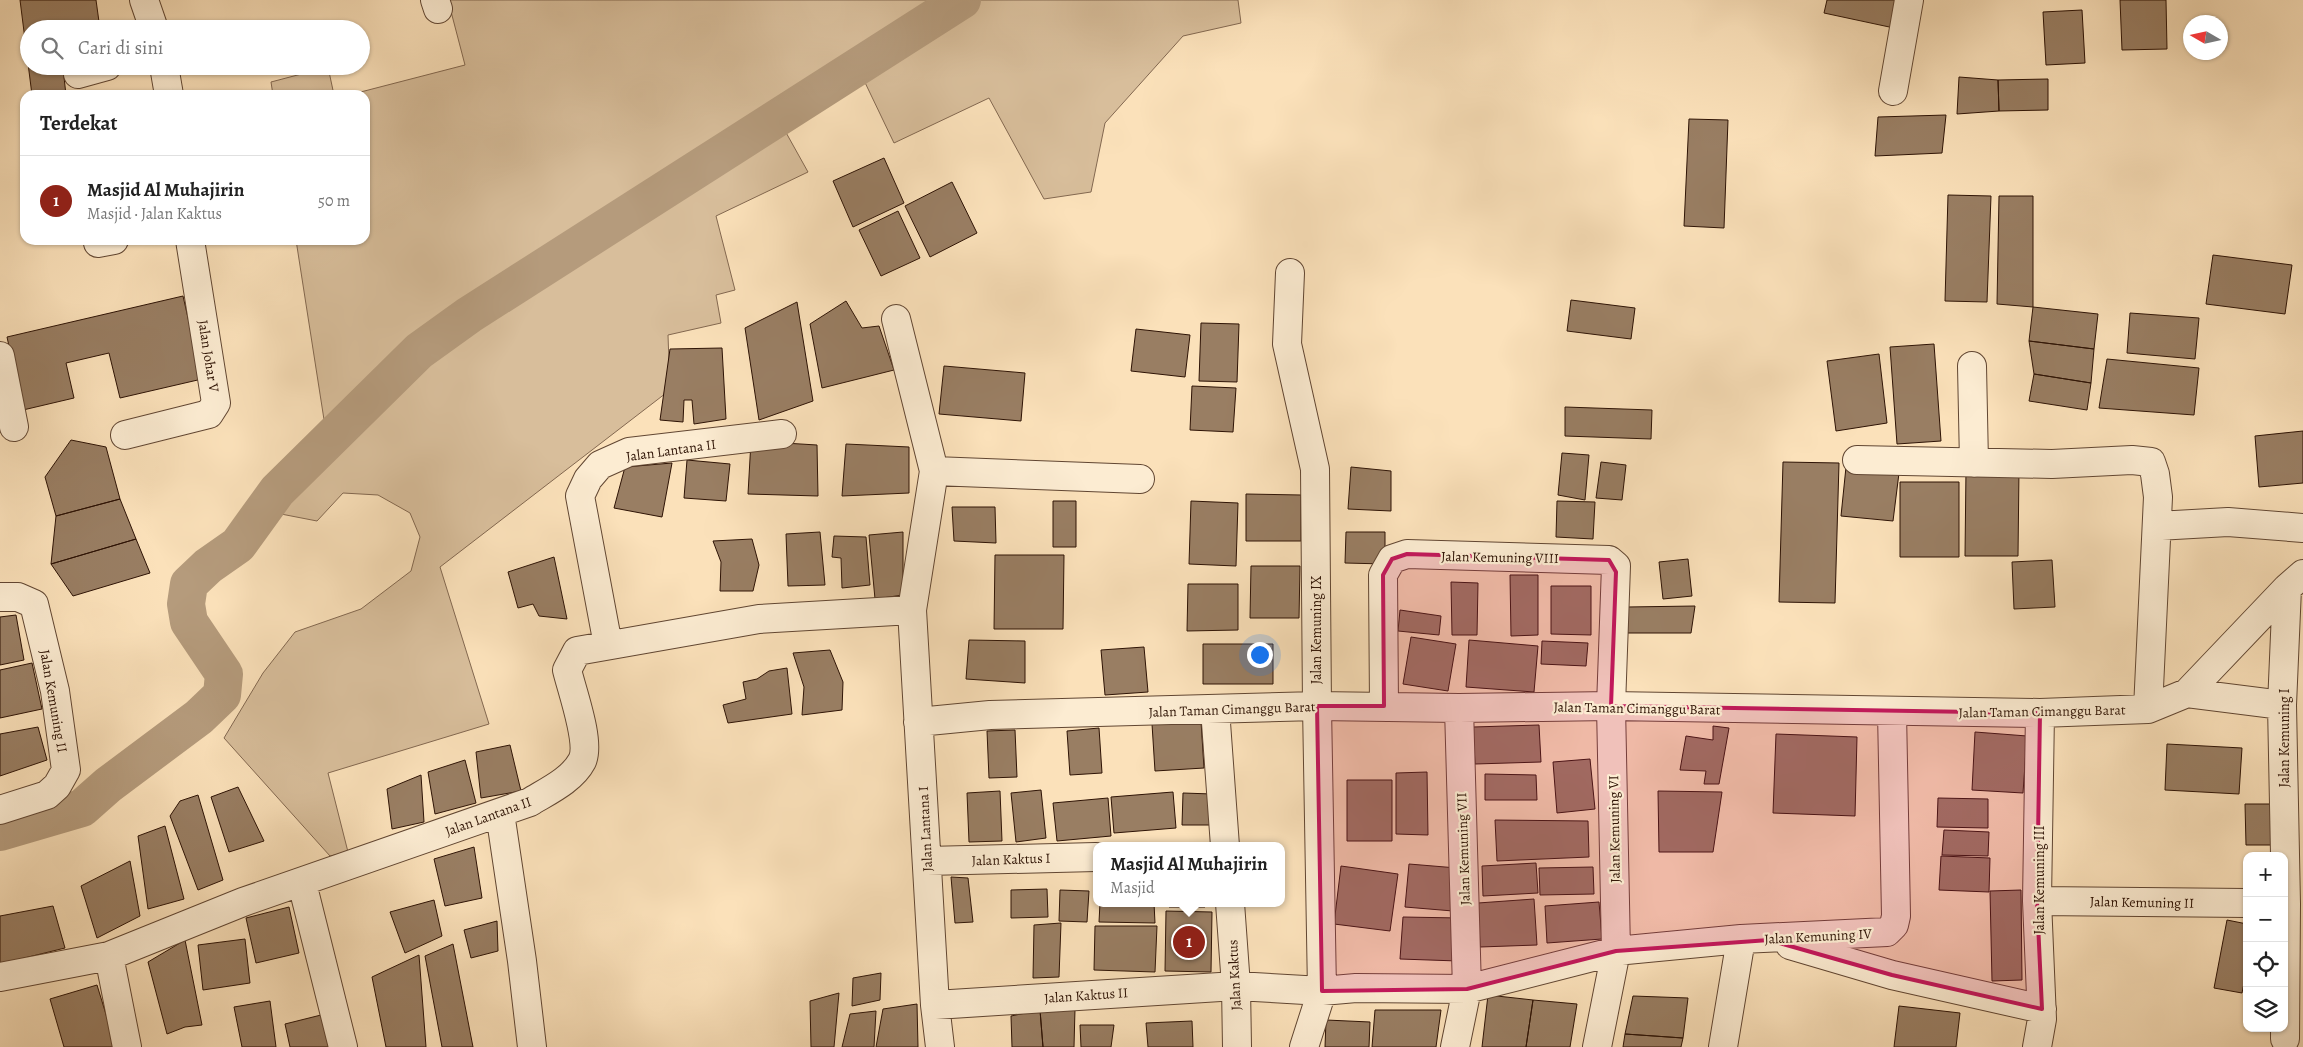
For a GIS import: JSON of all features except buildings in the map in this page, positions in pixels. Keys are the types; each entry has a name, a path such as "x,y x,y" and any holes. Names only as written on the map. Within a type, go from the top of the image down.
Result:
{"street":[{"path":"144,0 151,20"},
{"path":"1893,91 1909,0"},
{"path":"166,75 168,90"},
{"name":"Jalan Johar V","path":"125,435 209,414 216,403 191,245"},
{"name":"Jalan Kemuning IX","path":"1290,273 1287,344 1315,469 1322,991 1304,1047"},
{"path":"896,319 934,471 1140,479"},
{"path":"0,356 14,427"},
{"path":"1972,366 1974,463"},
{"name":"Jalan Lantana II","path":"608,645 580,496 588,479 600,465 629,452 782,434"},
{"path":"1857,460 2052,464 2132,460 2151,462 2155,474 2158,497 2148,709"},
{"name":"Jalan Lantana I","path":"934,471 912,610 935,1005 940,1047"},
{"path":"2157,526 2228,522 2303,528"},
{"name":"Jalan Kemuning VIII","path":"1384,706 1383,575 1392,559 1407,554 1609,560 1616,566 1612,706"},
{"name":"Jalan Taman Cimanggu Barat","path":"918,722 990,715 1317,706 1460,708 1612,706 2040,713 2148,709 2187,693 2295,581"},
{"name":"Jalan Kemuning I","path":"2285,897 2282,705 2295,581"},
{"name":"Jalan Kemuning II","path":"0,597 18,597 34,604 55,691 66,770 57,786 47,795 0,810"},
{"name":"Jalan Lantana II","path":"0,977 109,956 243,902 530,802 571,775 582,761 585,747 567,670 578,651 759,619 912,610"},
{"path":"2187,693 2282,705"},
{"name":"Jalan Kemuning VI","path":"1597,1047 1616,951 1612,706"},
{"name":"Jalan Kemuning VII","path":"1455,1047 1467,990 1460,708"},
{"path":"1215,709 1225,842"},
{"name":"Jalan Kemuning IV","path":"1616,951 1742,940 1887,932 1894,925 1896,916 1892,712"},
{"name":"Jalan Kemuning III","path":"2037,1047 2042,1009 2037,901 2040,713"},
{"path":"500,813 522,961 532,1047"},
{"name":"Jalan Kaktus I","path":"926,861 1093,857"},
{"path":"302,883 343,1047"},
{"name":"Jalan Kemuning II","path":"2037,901 2243,903"},
{"name":"Jalan Kaktus","path":"1230,907 1236,986 1236,1047"},
{"path":"1723,1047 1742,940"},
{"path":"1769,940 1892,975 2042,1009"},
{"name":"Jalan Kemuning I","path":"2285,942 2285,1040"},
{"path":"1467,990 1616,951"},
{"path":"109,956 127,1047"},
{"name":"Jalan Kaktus II","path":"935,1005 1236,986 1322,991 1356,988 1467,990"}],"highlighted area":[{"path":"1407,554 1609,560 1616,572 1611,706 2040,713 2037,901 2042,1009 1892,975 1769,940 1616,951 1467,989 1322,991 1317,706 1384,706 1383,575 1392,559"}],"shaded area":[{"path":"448,0 1238,0 1241,23 1183,36 1105,123 1091,192 1044,199 989,98 894,143 859,70 779,120 808,172 716,216 735,290 716,295 721,323 668,335 670,390 440,567 489,724 328,773 348,852 330,856 224,738 263,673 295,632 361,609 411,571 420,537 410,513 378,495 343,493 317,521 281,514 271,487 325,426 297,245 370,245 370,90 368,90 465,65"},
{"path":"298,75 330,75 333,90 272,90 271,82"}],"waterway":[{"path":"0,832 82,808 108,785 199,717 222,695 224,674 189,622 186,604 189,584 208,566 238,545 277,491 419,351 469,315 962,0"}],"place":[{"name":"Masjid Al Muhajirin","path":"1189,942"}]}
